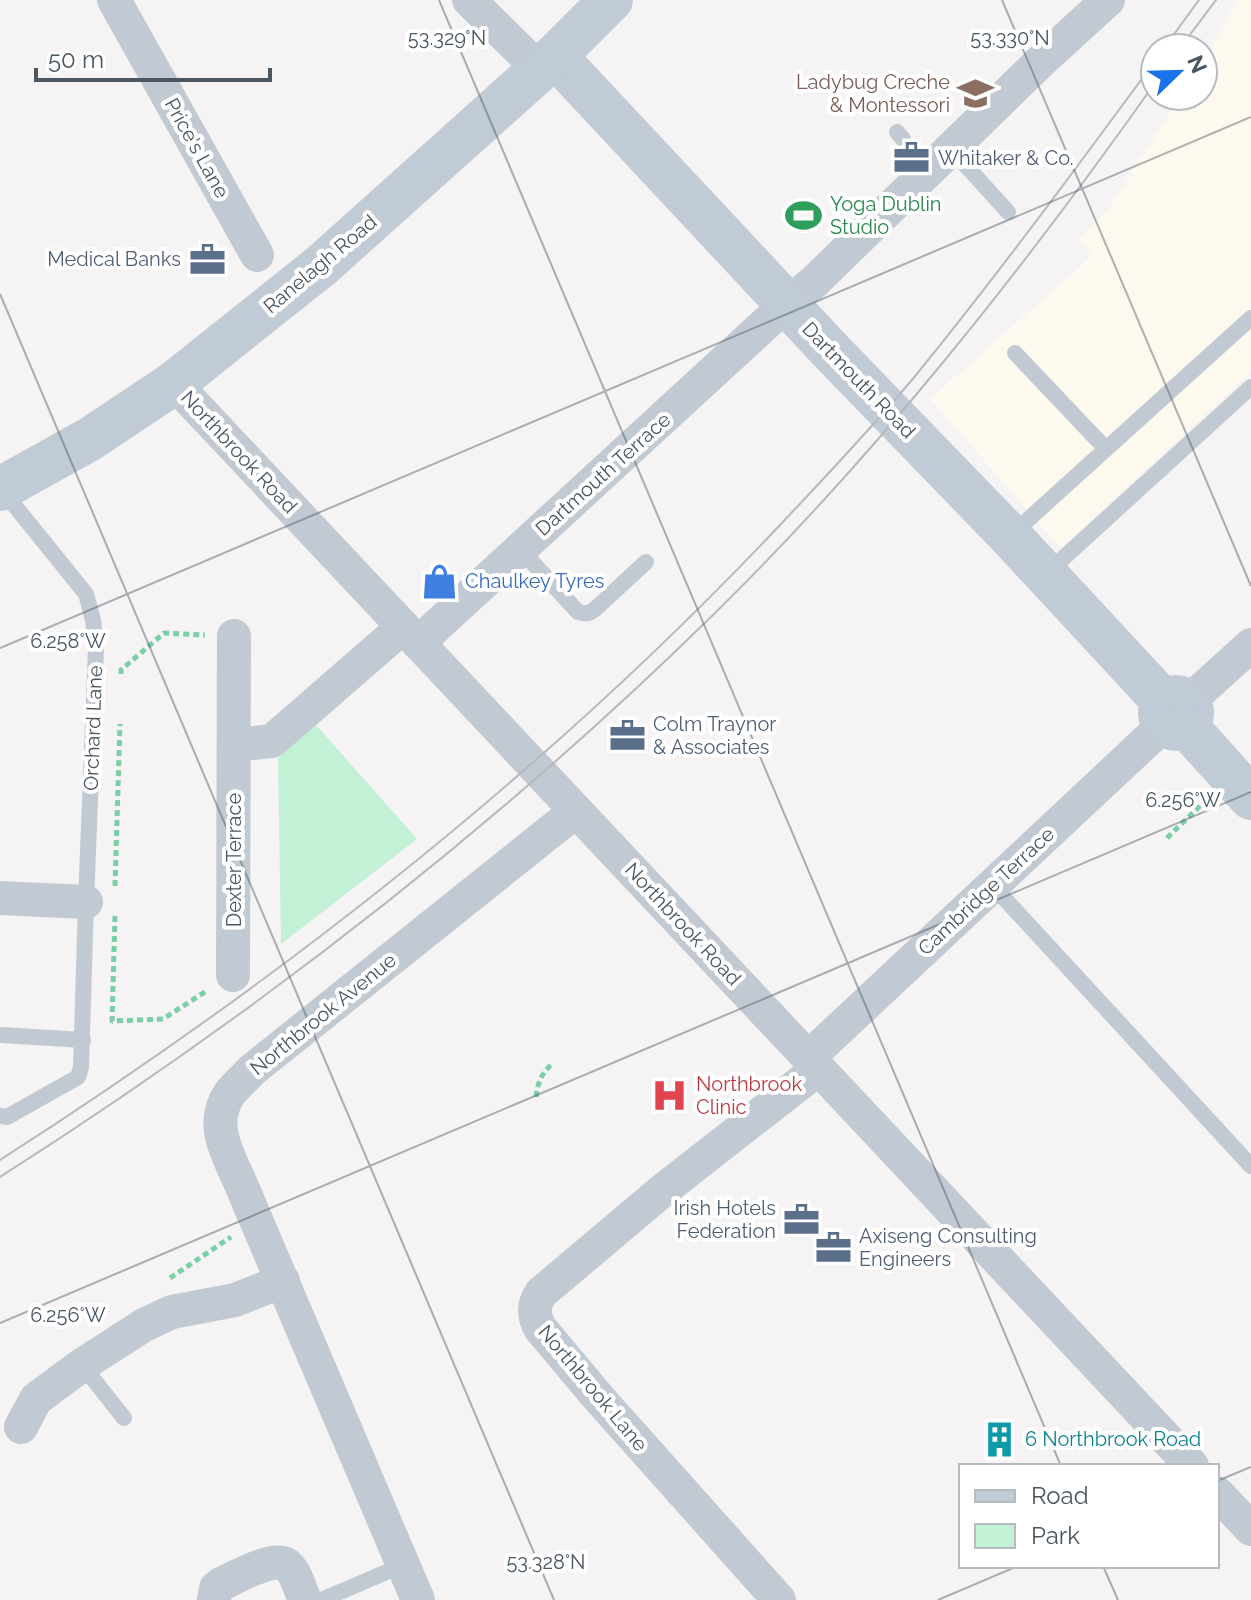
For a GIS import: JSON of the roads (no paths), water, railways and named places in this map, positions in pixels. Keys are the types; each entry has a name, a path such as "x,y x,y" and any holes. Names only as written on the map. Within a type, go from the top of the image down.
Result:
{"street":[{"name":"Price's Lane","path":"114,0 283,297"},
{"path":"469,0 547,63"},
{"name":"Ranelagh Road","path":"0,488 90,439 174,383 283,297 547,63 611,0"},
{"name":"Dartmouth Terrace","path":"410,635 520,549 814,282 934,159 1108,0"},
{"name":"Dartmouth Road","path":"547,63 787,304 1010,536 1251,798"},
{"name":"Northbrook Road","path":"174,383 1190,1464"},
{"path":"235,745 272,741 410,635"},
{"name":"Dexter Terrace","path":"233,975 234,636"},
{"name":"Cambridge Terrace","path":"813,1063 992,885 1251,645"},
{"name":"Northbrook Avenue","path":"418,1600 220,1133 219,1121 230,1093 264,1060 576,811"},
{"path":"0,898 105,901"},
{"name":"Northbrook Lane","path":"779,1600 546,1335 537,1322 535,1303 541,1293 813,1063"},
{"path":"21,1427 36,1399 82,1365 158,1318 172,1312 235,1300 283,1281"},
{"path":"1219,1495 1251,1529"},
{"path":"214,1600 216,1588 221,1584 271,1562 281,1562 292,1571 305,1600"}],"lane":[{"path":"934,159 1008,212"},
{"path":"1010,536 1251,318"},
{"path":"1015,353 1106,449"},
{"path":"1046,574 1251,387"},
{"name":"Orchard Lane","path":"0,488 86,594 93,620 105,901 78,1077 7,1117 0,1116"},
{"path":"520,549 578,612 585,614 594,610 646,562"},
{"path":"992,885 1251,1166"},
{"path":"2,1035 83,1040"},
{"path":"82,1365 124,1418"},
{"path":"321,1600 403,1565"}],"tram line":[{"path":"1176,32 1199,0"},
{"path":"1192,32 1216,0"},
{"path":"0,1160 209,1019 410,866 506,786 692,615 900,394 1008,259 1139,83"},
{"path":"0,1177 95,1115 281,984 459,844 630,694 774,553 890,425 1053,223 1139,105"}],"place":[{"name":"Ladybug Creche & Montessori","path":"976,94"},
{"name":"Whitaker & Co.","path":"912,158"},
{"name":"Yoga Dublin Studio","path":"804,216"},
{"name":"Medical Banks","path":"207,259"},
{"name":"Chaulkey Tyres","path":"439,581"},
{"name":"Colm Traynor & Associates","path":"627,735"},
{"name":"Northbrook Clinic","path":"670,1096"},
{"name":"Irish Hotels Federation","path":"802,1220"},
{"name":"Axiseng Consulting Engineers","path":"833,1248"},
{"name":"6 Northbrook Road","path":"999,1439"}]}
